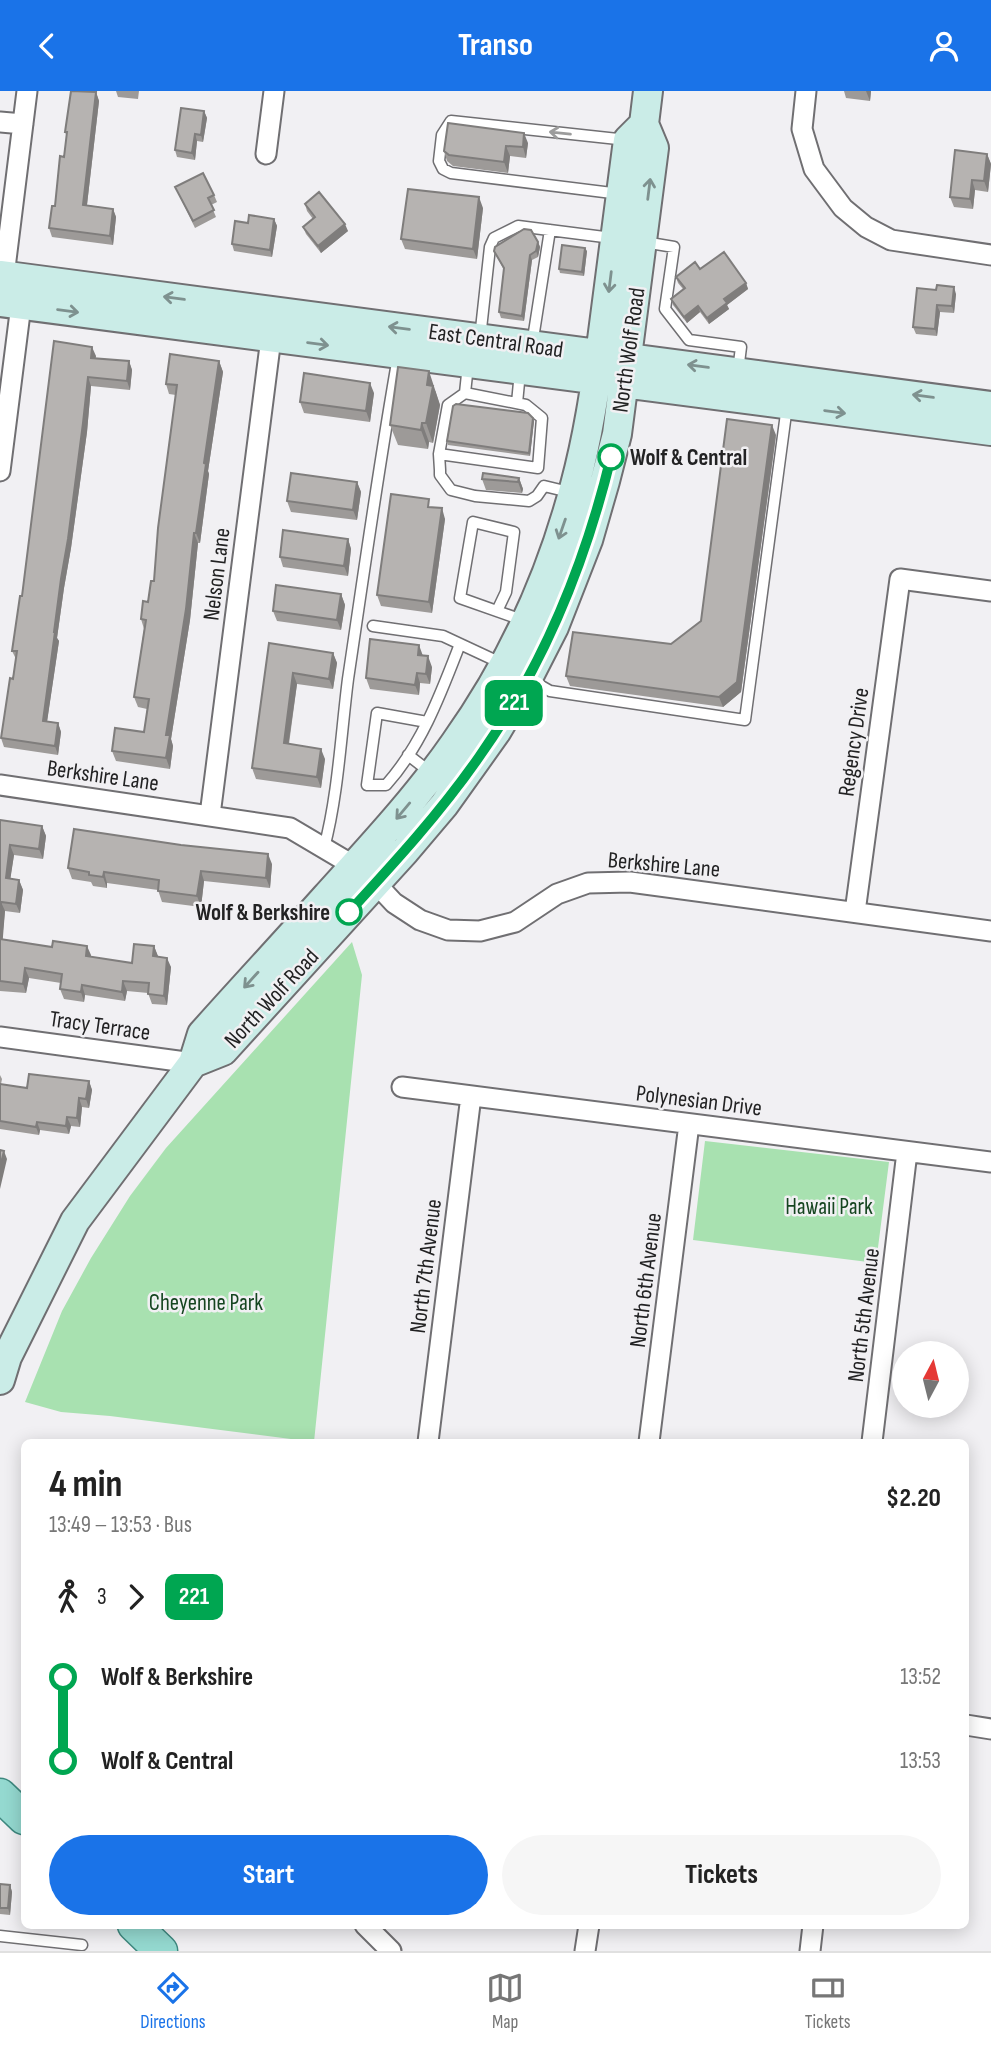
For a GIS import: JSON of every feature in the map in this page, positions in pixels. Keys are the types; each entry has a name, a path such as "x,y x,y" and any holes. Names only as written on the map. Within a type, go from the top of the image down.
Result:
{"main road":[{"name":"North Wolf Road","path":"629,240 621,194 648,91"},
{"name":"North Wolf Road","path":"0,1380 7,1357 75,1221 193,1063 202,1034 365,875 425,828 496,732 528,678 564,604 588,540 612,453 612,369 629,240 654,148 636,132"},
{"name":"East Central Road","path":"6,290 271,338 521,371 612,369 738,372 991,406"},
{"name":"East Central Road","path":"6,290 532,345 612,369 787,405 991,431"},
{"name":"North Wolf Road","path":"365,875 477,711 526,621 545,576 573,493 590,425 612,369"},
{"path":"0,1795 21,1815"},
{"path":"138,1929 161,1951"}],"street":[{"path":"0,471 6,290 27,91"},
{"path":"266,154 274,91"},
{"path":"806,91 803,129 814,169 843,208 866,227 891,240 991,255"},
{"path":"0,122 23,124"},
{"name":"Nelson Lane","path":"210,815 271,338"},
{"name":"Regency Drive","path":"855,912 900,579 991,591"},
{"name":"Berkshire Lane","path":"0,785 290,828 365,875 394,903 420,920 449,930 480,931 514,922 557,894 588,883 630,882 991,931"},
{"name":"Tracy Terrace","path":"0,1037 193,1063"},
{"name":"Polynesian Drive","path":"402,1087 991,1162"},
{"name":"North 7th Avenue","path":"428,1439 471,1096"},
{"name":"North 6th Avenue","path":"649,1439 689,1124"},
{"name":"North 5th Avenue","path":"872,1439 907,1151"},
{"path":"969,1725 991,1729"},
{"path":"369,1929 391,1951"},
{"path":"585,1951 588,1929"},
{"path":"810,1951 813,1929"}],"lane":[{"path":"621,194 451,173 446,171 439,161 442,135 451,121 636,132"},
{"path":"480,338 490,247 494,238 518,226 629,240 674,247 665,309 689,340 741,347 738,372"},
{"path":"532,345 550,230"},
{"path":"324,848 330,824 375,490 398,355"},
{"path":"465,394 468,364"},
{"path":"517,403 521,371"},
{"path":"465,394 526,405 542,418 538,468 544,486 537,496 529,501 475,496 451,490 440,475 439,454 447,405 465,394"},
{"path":"528,678 550,691 745,720 787,405"},
{"path":"439,454 538,468"},
{"path":"544,486 573,493"},
{"path":"497,611 506,592 514,532 473,522 460,598 497,611 526,621"},
{"path":"373,626 443,636 503,664"},
{"path":"427,722 377,713 367,785 386,785 399,770 437,705 460,644"},
{"path":"408,755 433,774"},
{"path":"0,1936 82,1945"}],"green space":[{"name":"Cheyenne Park","path":"352,942 362,975 314,1439 290,1439 61,1412 25,1402 62,1311 91,1258 130,1196 166,1148"},
{"name":"Hawaii Park","path":"705,1141 889,1162 876,1263 693,1240"}],"building":[{"path":"71,91 96,92 83,205 113,209 110,236 49,228 52,206 55,206 60,156 64,157"},
{"path":"181,108 204,111 201,135 195,134 192,153 175,150"},
{"path":"448,123 524,133 523,147 506,146 504,162 449,155 444,151"},
{"path":"955,150 987,154 984,181 972,180 970,199 950,197"},
{"path":"203,173 214,195 208,198 214,210 193,221 175,187"},
{"path":"408,189 479,197 473,249 401,239"},
{"path":"319,192 345,224 318,246 303,227 315,217 305,204"},
{"path":"249,215 274,219 270,250 232,244 235,221 248,223"},
{"path":"524,229 531,230 538,242 536,251 530,255 522,316 499,312 504,268 494,251 495,247"},
{"path":"562,245 585,248 582,272 559,269"},
{"path":"724,252 746,283 724,299 727,303 707,318 698,306 684,317 671,299 685,288 676,277 695,262 700,269"},
{"path":"937,285 954,287 952,306 937,305 935,329 913,327 917,288 936,290"},
{"path":"54,341 92,347 91,358 129,361 127,381 88,377 43,721 58,723 55,746 1,738 17,651 12,651 22,596"},
{"path":"170,354 219,361 186,609 166,735 170,735 166,758 112,751 115,728 144,732 149,699 134,697 146,620 141,619 143,601 148,602 151,581 154,581 158,528 177,385 166,384"},
{"path":"398,367 429,371 427,385 433,386 426,423 422,423 421,430 390,425"},
{"path":"304,373 370,383 366,411 300,402"},
{"path":"456,404 528,413 533,418 529,453 447,441 453,406"},
{"path":"727,419 772,425 737,682 719,697 566,676 573,632 671,644 701,621"},
{"path":"291,473 357,482 353,510 287,501"},
{"path":"483,473 519,478 518,482 482,479"},
{"path":"391,494 429,499 428,507 442,508 429,602 377,595"},
{"path":"283,530 348,539 344,566 280,557"},
{"path":"276,585 341,594 337,620 273,611"},
{"path":"370,639 419,645 418,655 428,656 426,674 417,673 415,685 366,678"},
{"path":"269,643 333,653 329,679 293,673 284,743 321,749 317,777 252,768"},
{"path":"0,820 42,826 39,849 10,845 6,878 19,880 16,904 1,902 0,918"},
{"path":"74,829 181,845 268,854 266,878 201,871 197,896 158,891 159,880 104,872 103,877 89,875 89,872 68,868"},
{"path":"0,939 52,947 53,941 87,946 86,956 132,963 134,944 154,946 153,956 167,958 164,996 148,994 149,983 123,981 122,992 82,985 81,992 60,989 62,974 25,968 23,984 0,981"},
{"path":"29,1074 89,1081 86,1099 79,1098 77,1118 67,1117 66,1126 37,1122 36,1127 0,1121 0,1084 27,1088"},
{"path":"0,1150 4,1151 0,1167"},
{"path":"0,1884 10,1885 8,1908 0,1908"}],"bus line":[{"name":"221","path":"349,912 405,851 462,781 512,706 554,627 572,583 597,512 611,457"}],"place":[{"name":"Wolf & Central","path":"611,457"},
{"name":"Wolf & Berkshire","path":"349,912"}]}
